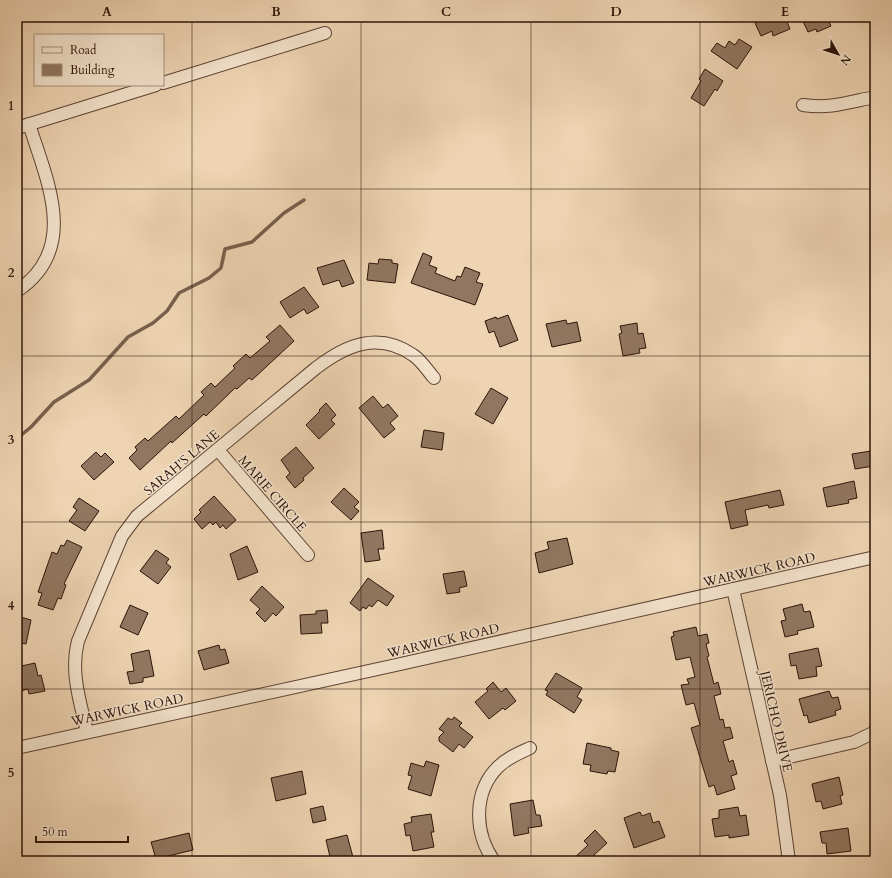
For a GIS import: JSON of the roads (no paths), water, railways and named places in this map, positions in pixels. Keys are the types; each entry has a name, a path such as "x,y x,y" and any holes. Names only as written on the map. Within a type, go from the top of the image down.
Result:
{"street":[{"path":"164,83 325,33"},
{"path":"17,128 153,86"},
{"path":"803,105 820,108 833,107 875,97"},
{"path":"17,291 40,270 48,257 53,242 55,224 54,208 29,124"},
{"name":"SARAH'S LANE","path":"87,732 74,672 75,652 78,641 122,536 137,516 333,355 355,345 383,343 404,350 414,356 434,378"},
{"name":"MARIE CIRCLE","path":"218,450 308,555"},
{"name":"WARWICK ROAD","path":"17,748 396,665 875,557"},
{"name":"JERICHO DRIVE","path":"733,589 785,821 789,861"},
{"path":"772,761 854,742 875,732"},
{"path":"494,861 484,842 480,825 478,814 481,792 498,767 509,758 530,748"}],"waterway":[{"path":"17,452 19,437 31,427 54,402 89,380 128,337 153,323 167,311 179,293 209,278 221,268 225,249 252,242 284,213 304,200"}]}
